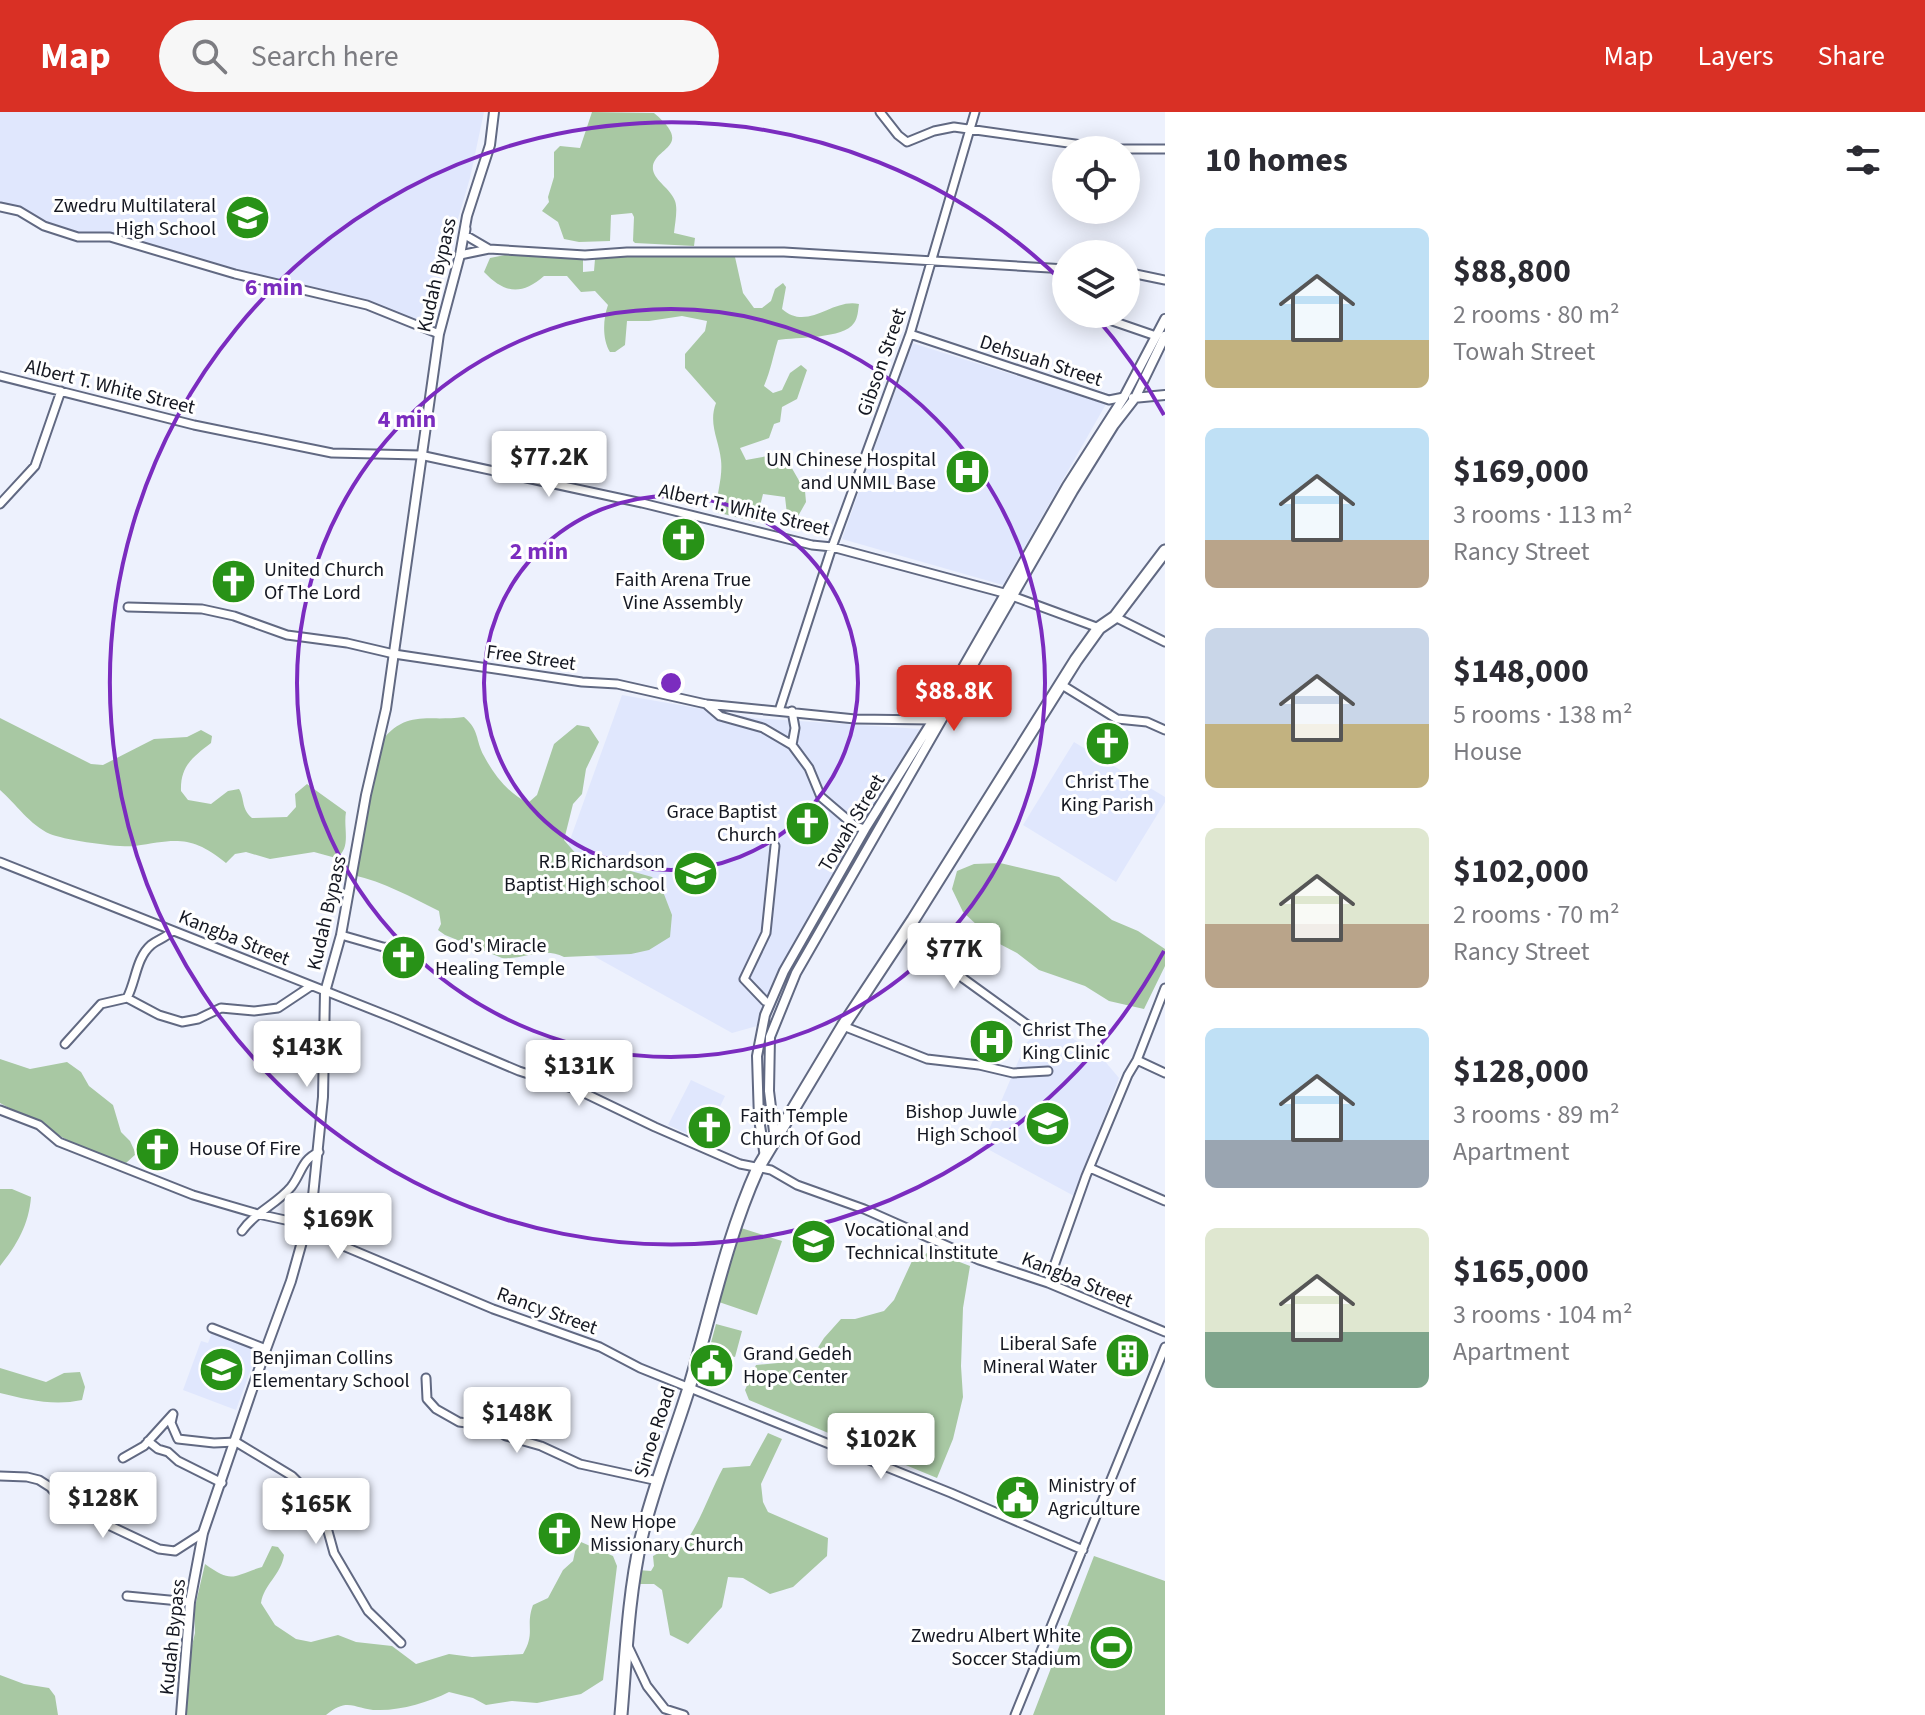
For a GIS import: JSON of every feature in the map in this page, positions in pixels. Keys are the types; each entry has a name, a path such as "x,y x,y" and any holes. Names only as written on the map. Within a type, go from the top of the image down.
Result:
{"highway":[{"path":"1099,628 1115,617 1165,551"},
{"name":"Sinoe Road","path":"621,1715 626,1641 641,1542 689,1388 726,1249 762,1162 843,1026 1099,628"}],"street":[{"name":"Kudah Bypass","path":"181,1715 190,1602 203,1533 276,1327 308,1225 319,1152 325,992 341,935 366,795 386,709 439,334 467,216 490,145 494,112"},
{"path":"880,112 907,142 954,127 1111,149 1165,149"},
{"name":"Gibson Street","path":"779,711 832,547 910,334 975,112"},
{"path":"0,207 19,211 44,226 78,237 110,237 235,274 367,305 439,334"},
{"path":"467,216 465,235 489,249"},
{"path":"460,255 489,249 585,255 784,252 1052,268"},
{"path":"1140,275 1165,280"},
{"name":"Towah Street","path":"775,1141 770,1114 768,1058 770,1037 785,997 1073,491 1114,425 1135,398 1165,319"},
{"path":"1135,328 1160,336"},
{"name":"Dehsuah Street","path":"910,334 1109,400 1165,395"},
{"name":"Towah Street","path":"762,1162 757,1056 765,1015 784,971 1089,448 1160,336"},
{"name":"Albert T. White Street","path":"0,376 194,425 332,453 420,455 642,503 812,545 832,547 1004,593 1099,628"},
{"path":"0,504 35,466 61,391"},
{"name":"Free Street","path":"128,607 202,609 234,616 287,635 582,682 617,684 706,704 855,719 933,720"},
{"path":"1115,617 1165,642"},
{"path":"1062,685 1117,719 1147,722 1165,730"},
{"path":"706,704 720,716 763,728 792,745 809,768 821,797 850,822 865,829"},
{"path":"792,711 795,728 792,745"},
{"path":"765,1001 744,979 766,933 775,846"},
{"name":"Kangba Street","path":"0,862 519,1071 578,1090 740,1164 762,1162 797,1185 864,1209 979,1260 1048,1283 1165,1332"},
{"path":"913,920 916,937 964,979 1029,1026"},
{"path":"127,998 134,985 140,959 152,944 172,931"},
{"path":"341,935 383,947 411,950"},
{"path":"65,1044 101,1004 127,998 159,1015 182,1022 198,1019 221,1008 254,1011 278,1008 311,986"},
{"path":"1048,1283 1090,1168 1165,988"},
{"path":"843,1026 927,1059 979,1065 1013,1073 1048,1071"},
{"path":"1137,1060 1165,1073"},
{"name":"Rancy Street","path":"0,1110 39,1125 59,1142 193,1195 308,1225 336,1243 564,1336 600,1347 689,1388 951,1493 1083,1550"},
{"path":"242,1231 291,1186 304,1160 319,1152"},
{"path":"1090,1168 1165,1201"},
{"path":"212,1328 266,1349"},
{"path":"1015,1715 1165,1347"},
{"path":"426,1378 427,1399 436,1409 459,1422 490,1426 506,1436 541,1446 580,1464 658,1481"},
{"path":"123,1458 144,1446 173,1414 171,1423 178,1439 236,1442 292,1476 313,1497 326,1524 334,1553 368,1611 401,1643"},
{"path":"148,1441 178,1461 222,1483"},
{"path":"0,1476 39,1480 66,1505 159,1549 175,1551 203,1533"},
{"path":"127,1596 190,1602"},
{"path":"626,1641 647,1686 665,1709 684,1715"}],"shaded area":[{"name":"Zwedru Multilateral High School","path":"0,112 484,112 470,178 439,283 434,319 424,327 373,304 334,292 246,273 169,249 103,235 75,233 0,204"},
{"name":"UN Chinese Hospital and UNMIL Base","path":"912,343 1106,404 1003,585 842,539"},
{"name":"R.B Richardson Baptist High school","path":"622,695 754,718 920,729 774,979 757,1026 732,1033 572,944 538,929"},
{"path":"1074,742 1165,797 1165,802 1116,882 1023,825"},
{"name":"Bishop Juwle High School","path":"1050,1023 1103,1059 1119,1078 1074,1196 982,1146 1026,1043"},
{"path":"691,1080 725,1096 714,1119 700,1112 688,1134 668,1125"},
{"name":"Benjiman Collins Elementary School","path":"213,1330 259,1347 236,1410 183,1390 201,1341 208,1343"}],"green space":[{"path":"592,112 654,113 666,125 672,134 672,141 654,162 653,170 675,201 674,233 695,238 694,246 635,243 632,213 611,215 610,241 564,239 558,222 542,211 549,202 554,177 554,152 560,146 580,148"},
{"path":"505,255 583,259 583,272 594,271 595,259 735,257 743,293 754,308 762,308 771,301 775,289 783,283 786,287 782,309 792,315 811,316 839,305 859,304 854,323 840,332 778,340 764,386 773,393 782,390 790,373 801,365 807,370 797,399 782,407 780,422 774,424 769,438 740,448 746,460 779,454 786,458 805,491 806,502 797,518 787,514 785,497 763,494 756,522 716,512 721,467 714,425 716,403 685,368 685,354 705,331 707,321 682,316 627,321 625,345 610,352 604,329 608,305 595,291 581,292 567,276 544,276 528,287 506,288 484,272 490,258"},
{"path":"464,717 473,727 484,756 497,777 528,803 537,795 554,744 577,725 589,727 599,742 586,769 582,794 573,804 564,840 578,856 652,877 662,889 672,915 670,937 649,950 631,954 564,957 541,953 502,958 438,930 441,924 439,911 386,886 353,875 381,742 399,725 409,721"},
{"path":"0,718 91,764 103,765 154,739 187,737 201,730 212,736 211,743 185,769 181,791 188,800 211,804 228,791 239,789 246,811 252,818 287,817 296,807 295,794 307,784 346,812 344,849 336,858 314,852 270,859 246,852 235,854 226,863 203,848 183,841 117,846 50,834 30,820 0,790"},
{"path":"1000,863 1059,877 1112,920 1138,931 1165,949 1165,966 1144,1009 1109,1001 1085,986 1039,970 994,941 963,912 952,889 957,871 974,864"},
{"path":"0,1059 30,1069 67,1062 81,1072 89,1086 113,1105 121,1132 136,1154 126,1163 112,1160 80,1147 0,1103"},
{"path":"0,1189 12,1189 31,1197 21,1234 0,1266"},
{"path":"741,1228 782,1241 757,1315 716,1301"},
{"path":"931,1251 970,1266 963,1308 963,1397 953,1439 937,1478 749,1400 745,1390 756,1365 814,1354 841,1319 855,1319 884,1311 894,1300 912,1261"},
{"path":"716,1324 742,1331 735,1357 709,1350"},
{"path":"0,1368 46,1382 64,1373 80,1372 85,1387 82,1400 51,1402 0,1393"},
{"path":"768,1433 782,1439 761,1484 763,1502 768,1512 828,1538 827,1556 793,1587 770,1594 743,1578 728,1577 722,1607 688,1644 670,1635 662,1590 654,1584 634,1584 637,1570 651,1571 653,1556 666,1549 682,1547 723,1468 750,1466"},
{"path":"581,1542 613,1556 617,1566 603,1680 581,1694 537,1703 512,1701 486,1705 449,1692 416,1705 389,1710 347,1705 326,1715 182,1715 185,1675 195,1633 194,1611 205,1564 227,1576 238,1575 262,1567 272,1546 278,1547 284,1555 282,1562 261,1603 275,1625 296,1639 311,1642 338,1635 356,1642 392,1646 416,1664 449,1654 472,1657 523,1654 529,1640 533,1605 548,1598 563,1570 573,1561 576,1547"},
{"name":"Zwedru Albert White Soccer Stadium","path":"1094,1556 1165,1581 1165,1715 1033,1715"},
{"path":"0,1675 24,1684 49,1688 55,1696 58,1715 0,1715"}],"place":[{"name":"Zwedru Multilateral High School","path":"247,218"},
{"name":"UN Chinese Hospital and UNMIL Base","path":"967,471"},
{"name":"Faith Arena True Vine Assembly","path":"683,540"},
{"name":"United Church Of The Lord","path":"233,582"},
{"name":"Christ The King Parish","path":"1107,743"},
{"name":"Grace Baptist Church","path":"808,823"},
{"name":"R.B Richardson Baptist High school","path":"696,874"},
{"name":"God's Miracle Healing Temple","path":"404,958"},
{"name":"Christ The King Clinic","path":"991,1041"},
{"name":"Bishop Juwle High School","path":"1048,1123"},
{"name":"Faith Temple Church Of God","path":"709,1128"},
{"name":"House Of Fire","path":"158,1149"},
{"name":"Vocational and Technical Institute","path":"814,1241"},
{"name":"Liberal Safe Mineral Water","path":"1128,1356"},
{"name":"Grand Gedeh Hope Center","path":"712,1365"},
{"name":"Benjiman Collins Elementary School","path":"221,1369"},
{"name":"Ministry of Agriculture","path":"1017,1498"},
{"name":"New Hope Missionary Church","path":"559,1534"},
{"name":"Zwedru Albert White Soccer Stadium","path":"1112,1648"}]}
